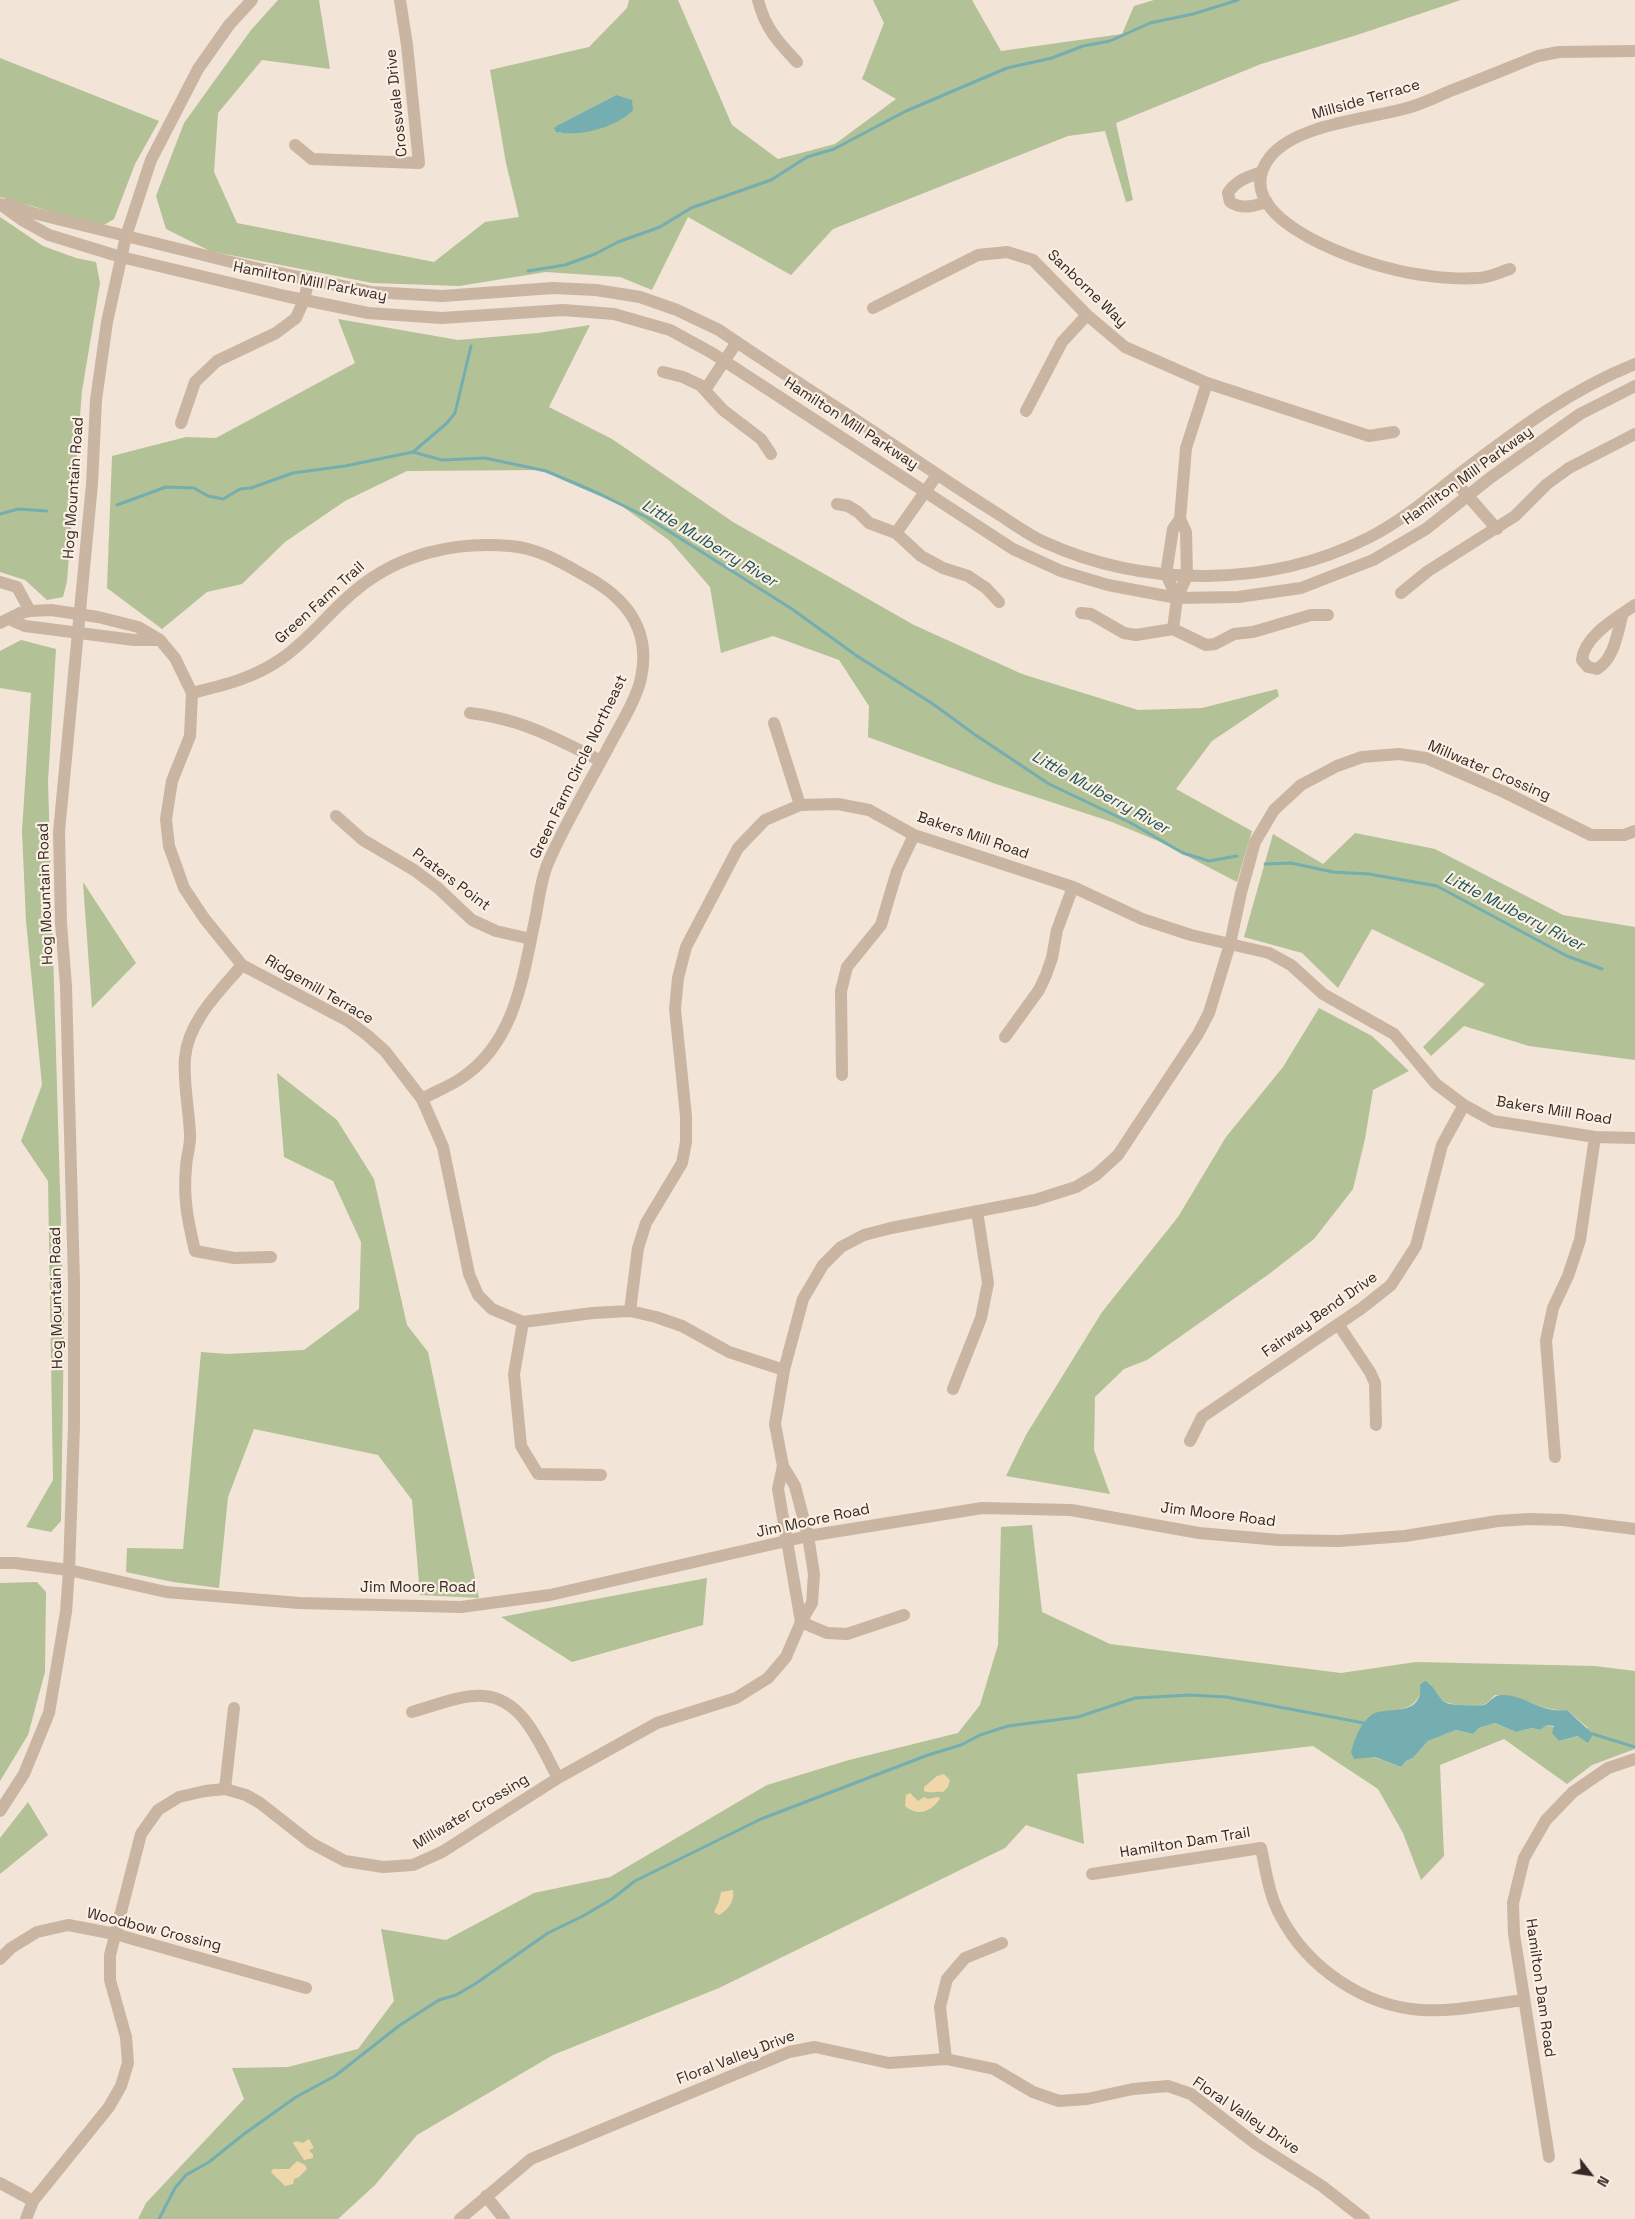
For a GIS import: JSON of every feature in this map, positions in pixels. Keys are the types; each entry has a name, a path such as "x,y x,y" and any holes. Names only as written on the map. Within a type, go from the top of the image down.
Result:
{"street":[{"name":"Hog Mountain Road","path":"0,1811 24,1774 49,1713 66,1612 69,1570 74,1426 74,1282 66,986 59,832 92,484 96,400 107,322 121,257 151,160 198,69 230,25 252,0"},
{"name":"Crossvale Drive","path":"295,145 312,159 419,164 407,45 400,0"},
{"path":"758,0 762,17 773,36 797,62"},
{"name":"Millside Terrace","path":"1262,172 1270,156 1288,142 1332,124 1408,108 1538,56 1559,52 1635,51"},
{"path":"1267,202 1248,207 1238,207 1230,202 1228,193 1232,185 1262,172 1261,191 1267,202 1271,210 1295,230 1341,253 1388,269 1441,277 1479,278 1510,269"},
{"name":"Hamilton Mill Parkway","path":"0,203 126,236 371,292 442,296 553,288 596,290 640,297 678,310 719,330 937,475 1042,541 1103,563 1166,574 1212,576 1283,569 1313,561 1368,538 1401,519 1522,426 1570,395 1606,376 1635,364"},
{"name":"Hamilton Mill Parkway","path":"0,203 22,220 49,234 121,257 368,313 442,318 563,310 614,314 670,330 724,361 1013,549 1061,571 1108,585 1177,598 1238,597 1301,588 1373,560 1426,529 1580,414 1635,386"},
{"name":"Sanborne Way","path":"873,308 978,255 1007,252 1033,260 1086,315 1125,347 1207,383 1369,436 1394,432"},
{"path":"181,423 196,382 217,361 276,334 296,318 304,300 309,279"},
{"path":"1026,411 1062,342 1086,315"},
{"path":"705,390 737,342"},
{"path":"663,372 683,377 700,385 724,410 761,439 771,454"},
{"path":"1173,629 1177,598 1187,576 1186,532 1180,519 1186,448 1207,383"},
{"path":"1401,592 1428,571 1515,516 1547,484 1569,468 1635,434"},
{"path":"896,533 937,475"},
{"path":"1454,479 1497,529"},
{"path":"837,504 848,506 858,512 869,523 896,533 921,556 943,568 968,576 986,588 999,602"},
{"path":"1177,598 1166,574 1173,529 1180,519"},
{"name":"Green Farm Trail","path":"192,693 251,677 283,658 363,584 387,567 427,552 473,546 513,546 548,555 601,585 619,599 632,614"},
{"path":"0,582 17,587 30,610 4,621"},
{"path":"1622,613 1635,605"},
{"name":"Ridgemill Terrace","path":"30,610 80,614 138,627 160,640 175,658 192,693 190,736 172,781 166,818 169,846 184,888 204,918 242,965 348,1021 368,1035 385,1051 422,1099 443,1147 469,1274 478,1295 492,1309 522,1322"},
{"path":"1080,613 1091,614 1124,633 1136,635 1173,629 1206,645 1215,644 1234,634 1253,632 1310,615 1328,615"},
{"name":"Green Farm Circle Northeast","path":"422,1099 460,1079 488,1056 503,1034 516,1004 546,869 557,843 641,679 643,649 638,627 632,614"},
{"path":"4,621 25,626 134,640 160,640"},
{"path":"470,713 495,716 534,727 600,761"},
{"path":"774,723 800,804"},
{"name":"Millwater Crossing","path":"26,2219 33,2201 109,2107 121,2086 128,2063 126,2037 110,1980 110,1954 142,1834 158,1810 180,1797 205,1791 225,1789 246,1795 260,1803 311,1843 345,1861 382,1867 413,1865 442,1852 558,1778 657,1723 736,1698 768,1678 786,1657 801,1622 812,1603 814,1574 808,1536 795,1486 783,1466 775,1424 784,1370 803,1299 823,1266 841,1248 864,1235 1035,1200 1076,1187 1096,1175 1118,1155 1198,1034 1209,1013 1230,944 1255,842 1274,810 1301,785 1337,766 1362,757 1399,754 1426,758 1504,792 1591,835 1624,835 1635,831"},
{"name":"Bakers Mill Road","path":"630,1311 638,1248 646,1223 682,1163 686,1142 686,1116 675,1009 678,978 686,947 738,848 764,820 800,804 838,804 870,810 914,835 1073,887 1142,919 1191,935 1268,953 1291,965 1323,994 1394,1034 1436,1084 1464,1106 1493,1121 1595,1137 1635,1138"},
{"name":"Praters Point","path":"336,816 363,840 414,870 438,888 472,920 496,931 531,939"},
{"path":"842,1075 840,991 847,967 880,925 897,871 914,835"},
{"path":"1005,1037 1039,990 1046,976 1052,958 1057,930 1073,887"},
{"path":"242,965 207,1006 194,1027 185,1056 187,1109 191,1136 186,1167 185,1208 196,1251 234,1258 271,1257"},
{"name":"Fairway Bend Drive","path":"1190,1441 1202,1417 1338,1324 1391,1285 1407,1264 1416,1246 1442,1145 1464,1106"},
{"path":"1555,1457 1546,1342 1553,1308 1568,1276 1580,1240 1595,1137"},
{"path":"954,1389 981,1318 988,1283 977,1211"},
{"path":"601,1475 538,1474 521,1446 514,1374 522,1322 593,1313 630,1311 682,1326 729,1352 784,1370"},
{"path":"1338,1324 1370,1372 1375,1383 1376,1425"},
{"path":"783,1466 778,1489 801,1622 827,1633 847,1634 904,1615"},
{"name":"Jim Moore Road","path":"0,1563 15,1563 69,1570 166,1592 299,1603 461,1607 550,1595 808,1536 982,1508 1071,1510 1199,1532 1279,1540 1339,1541 1405,1536 1498,1521 1529,1519 1563,1520 1635,1529"},
{"path":"412,1712 466,1698 483,1696 499,1699 513,1707 528,1724 558,1778"},
{"path":"225,1789 234,1708"},
{"name":"Hamilton Dam Road","path":"1549,2157 1514,1934 1513,1903 1524,1858 1546,1820 1573,1792 1608,1768 1635,1759"},
{"name":"Hamilton Dam Trail","path":"1092,1874 1261,1848 1268,1885 1280,1917 1299,1944 1320,1967 1356,1991 1393,2006 1421,2010 1451,2010 1524,2000"},
{"name":"Woodbow Crossing","path":"0,1959 11,1948 37,1932 68,1925 115,1934 306,1988"},
{"path":"946,2059 940,2007 947,1979 964,1958 1002,1943"},
{"name":"Floral Valley Drive","path":"460,2219 531,2158 789,2052 815,2048 889,2063 946,2059 994,2069 1033,2092 1059,2101 1087,2099 1132,2089 1168,2086 1191,2094 1256,2144 1322,2186 1364,2219"},
{"path":"0,2183 33,2201"},
{"path":"486,2196 504,2219"}],"green space":[{"path":"278,0 319,0 330,69 262,60 218,113 214,172 237,223 434,262 485,222 519,217 506,163 490,70 589,47 627,8 629,0 678,0 732,125 778,159 835,144 896,99 862,79 884,23 873,0 972,0 1001,51 1122,34 1134,6 1154,0 1461,0 1357,35 1261,64 1116,123 1133,200 1126,202 1105,131 1068,136 833,229 791,275 688,217 652,290 620,277 546,272 459,286 372,283 210,251 166,229 156,196 184,123 251,30","holes":["616,95 562,133 559,133 560,124"]},
{"path":"0,58 159,121 135,164 114,219 102,226 0,197"},
{"path":"0,217 43,246 76,258 96,262 100,283 82,391 67,581 63,597 47,600 25,580 0,572"},
{"path":"338,319 458,340 538,333 590,325 549,407 612,439 733,522 914,625 1022,674 1138,710 1202,708 1277,689 1279,696 1212,741 1176,789 1252,831 1237,882 1158,841 1112,822 993,783 868,737 869,706 839,660 773,636 721,653 710,587 670,541 622,506 541,470 407,471 345,501 285,542 242,584 207,592 162,629 107,588 112,456 186,437 216,438 355,363"},
{"path":"21,640 56,649 48,781 64,1326 61,1521 51,1532 26,1527 53,1480 48,1181 21,1141 42,1085 26,921 22,831 31,693 0,688 0,651"},
{"path":"1355,833 1435,849 1563,915 1635,927 1635,1060 1529,1046 1464,1026 1431,1056 1423,1047 1485,984 1372,929 1338,988 1302,953 1244,937 1273,834 1323,864"},
{"path":"83,882 136,963 92,1008"},
{"path":"1319,1008 1372,1036 1409,1071 1373,1090 1365,1139 1353,1189 1314,1239 1269,1274 1147,1360 1124,1369 1095,1397 1094,1450 1110,1494 1006,1476 1026,1435 1102,1312 1178,1217 1226,1137 1283,1067"},
{"path":"277,1073 337,1120 374,1179 407,1325 428,1352 479,1598 420,1595 412,1500 378,1455 254,1429 228,1497 219,1588 173,1582 126,1572 127,1548 183,1549 201,1352 228,1354 304,1350 359,1309 361,1242 333,1181 284,1157"},
{"path":"1032,1525 1042,1612 1110,1644 1341,1673 1416,1662 1595,1666 1635,1671 1635,1749 1592,1765 1567,1784 1504,1739 1440,1765 1444,1856 1421,1880 1403,1833 1378,1789 1313,1746 1077,1774 1084,1844 1026,1825 1005,1848 719,1988 553,2055 417,2135 375,2185 338,2219 138,2219 146,2203 244,2099 232,2068 288,2067 358,2049 394,2001 381,1929 446,1940 534,1893 610,1877 767,1785 849,1760 958,1733 980,1705 998,1645 1001,1527","holes":["1429,1683 1442,1699 1451,1704 1479,1706 1486,1704 1495,1695 1513,1696 1553,1710 1567,1710 1588,1728 1579,1736 1559,1741 1554,1727 1547,1725 1540,1730 1532,1728 1516,1732 1495,1723 1479,1728 1473,1734 1456,1730 1428,1741 1413,1758 1406,1761 1401,1767 1374,1757 1375,1713 1398,1710 1412,1705 1420,1694 1420,1685"]},
{"path":"707,1578 703,1625 572,1662 501,1617"},
{"path":"37,1582 46,1592 45,1672 28,1735 0,1781 0,1583"},
{"path":"28,1802 48,1835 0,1874 0,1838"}],"sand":[{"path":"944,1774 950,1780 948,1787 943,1792 924,1791 924,1787 937,1776"},
{"path":"910,1793 918,1801 924,1797 928,1799 938,1797 940,1799 928,1810 919,1812 905,1806 906,1795"},
{"path":"733,1890 733,1898 728,1908 719,1915 714,1912 721,1892"},
{"path":"309,2139 314,2148 309,2150 313,2158 304,2160 293,2143 296,2141 303,2143"},
{"path":"297,2161 305,2165 307,2169 294,2179 293,2184 285,2186 271,2172 273,2169 289,2169"}],"water":[{"path":"616,95 632,100 633,110 617,122 586,132 556,132 554,128 560,124"},
{"path":"1425,1681 1432,1686 1446,1703 1450,1704 1484,1705 1495,1697 1504,1695 1519,1698 1549,1709 1567,1710 1593,1734 1588,1743 1578,1736 1559,1741 1552,1733 1554,1726 1547,1725 1540,1730 1532,1728 1516,1732 1495,1723 1479,1728 1473,1734 1456,1730 1428,1741 1413,1758 1406,1761 1401,1767 1375,1757 1354,1759 1351,1752 1354,1742 1368,1717 1379,1712 1410,1707 1416,1702 1420,1685"}],"waterway":[{"path":"528,271 565,265 595,254 618,242 660,227 691,208 771,180 807,157 834,149 906,111 1007,68 1052,58 1083,46 1110,41 1150,23 1193,14 1238,0"},
{"path":"413,452 447,423 455,413 471,346"},
{"name":"Little Mulberry River","path":"117,505 166,487 194,488 208,496 223,499 240,489 251,488 293,473 345,466 413,452 442,460 485,458 546,471 600,494 648,518 792,609 857,656 933,704 1049,784 1131,823 1183,853 1209,861 1237,856"},
{"name":"Little Mulberry River","path":"0,514 18,509 47,511"},
{"name":"Little Mulberry River","path":"1265,864 1291,863 1333,872 1369,874 1437,886 1567,956 1602,969"},
{"path":"159,2219 175,2188 186,2175 209,2162 296,2097 335,2076 400,2025 439,2000 456,1995 475,1984 548,1933 612,1899 635,1881 761,1819 928,1755 961,1745 980,1735 1008,1726 1078,1717 1135,1698 1190,1695 1226,1697 1364,1723"},
{"path":"1593,1734 1635,1747"}]}
